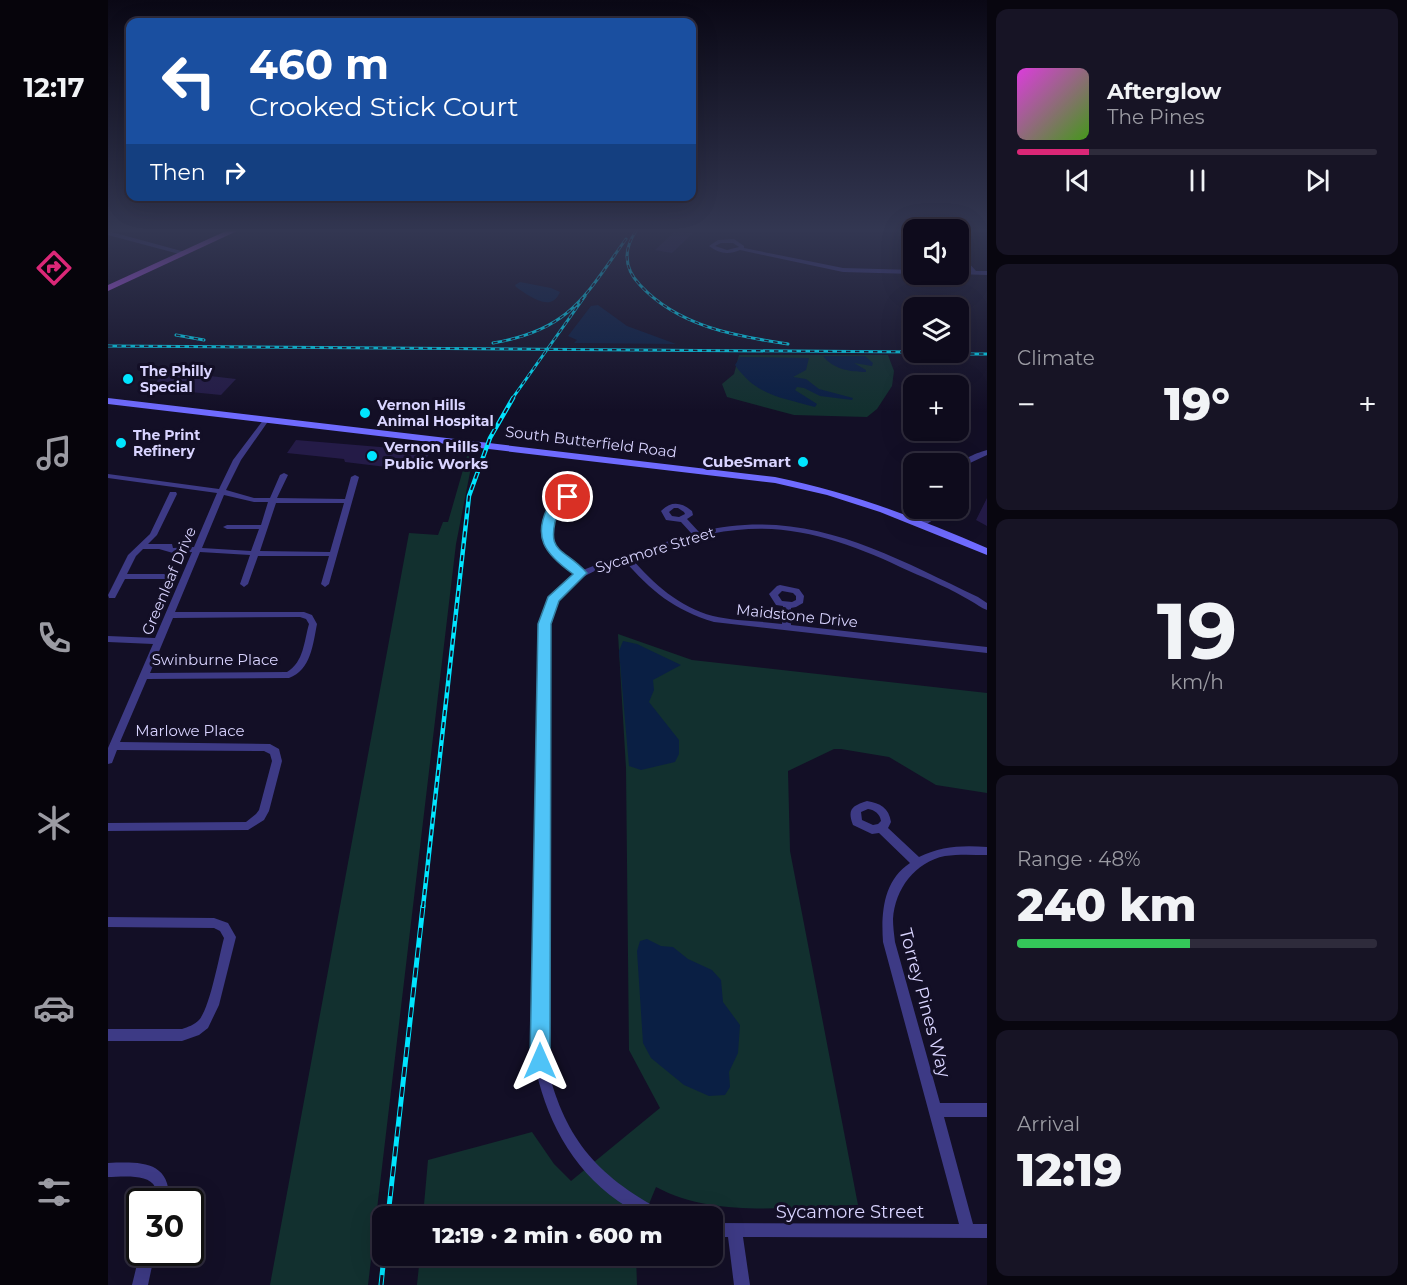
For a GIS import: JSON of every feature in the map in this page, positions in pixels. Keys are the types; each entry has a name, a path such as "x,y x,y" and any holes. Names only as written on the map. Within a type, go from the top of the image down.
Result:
{"main road":[{"name":"South Butterfield Road","path":"108,401 776,480 849,496 923,523 987,552"}],"street":[{"name":"Greenleaf Drive","path":"108,760 221,492 237,460 267,420"},
{"path":"969,459 987,452"},
{"path":"244,584 284,475"},
{"path":"108,476 221,492 244,498 347,501"},
{"path":"325,584 355,477"},
{"path":"112,596 132,555 153,535 173,494"},
{"path":"555,506 547,527 550,546 564,562 581,573"},
{"path":"682,519 698,536"},
{"path":"923,523 928,519"},
{"name":"Sycamore Street","path":"639,1206 621,1197 573,1148 552,1110 543,1082 540,1061 545,624 553,600 581,573 698,536 726,529 755,526 794,528 823,533 867,549 975,599 987,607"},
{"path":"227,527 264,527"},
{"path":"141,547 186,551 197,549 227,554 333,554"},
{"name":"Maidstone Drive","path":"626,557 660,594 690,611 724,621 987,650"},
{"path":"122,576 164,577"},
{"path":"786,628 787,605"},
{"name":"Swinburne Place","path":"144,676 286,675 300,668 313,624 309,617 301,614 169,615"},
{"path":"108,639 158,641"},
{"name":"Marlowe Place","path":"108,827 248,826 260,817 277,761 275,752 266,747 114,746"},
{"path":"881,828 918,863"},
{"name":"Torrey Pines Way","path":"968,1231 886,926 889,899 897,882 918,863 929,857 954,850 987,851"},
{"path":"108,922 220,925 230,937 208,1018 190,1033 108,1035"},
{"path":"935,1110 987,1110"},
{"path":"108,1170 141,1170 154,1174 163,1188"},
{"name":"Sycamore Street","path":"723,1231 987,1231"},
{"path":"735,1232 742,1285"},
{"path":"140,1285 145,1266"}],"green space":[{"path":"739,355 888,355 894,371 892,386 877,409 867,417 794,415 727,397 722,384 734,374"},
{"path":"467,456 473,457 456,544 377,1206 372,1206 372,1251 368,1285 270,1285 409,533 438,535 443,522 448,522"},
{"path":"618,634 692,660 987,693 987,793 936,785 889,757 841,749 834,749 788,771 790,851 858,1205 781,1208 729,1207 679,1197 656,1187 648,1206 424,1206 428,1160 532,1132 554,1164 571,1181 660,1108 629,1050 626,768"},
{"path":"419,1266 636,1266 637,1285 417,1285"}],"water":[{"path":"522,291 560,292 551,302 539,301"},
{"path":"598,305 627,326 676,344 574,343 577,340 568,336 591,306"},
{"path":"823,356 865,356 873,363 872,366 854,363 866,372 854,371 837,367"},
{"path":"740,357 809,358 806,370 793,377 806,379 819,389 853,398 852,400 820,396 797,387 795,390 817,404 815,407 770,394 743,375 735,365"},
{"path":"623,641 637,644 681,665 653,680 654,690 649,702 679,740 679,754 675,762 641,770 629,766 619,651"},
{"path":"647,939 661,946 673,947 688,959 712,970 721,980 723,1002 740,1025 738,1053 729,1072 730,1087 725,1095 709,1096 684,1085 651,1058 643,1043 637,951 640,941"}],"building":[{"path":"167,371 236,379 221,395 150,388"},
{"name":"Vernon Hills Public Works","path":"296,440 430,452 419,471 287,453"},
{"path":"987,498 987,526 976,520"}],"railway":[{"path":"493,343 540,330 572,308 588,291"},
{"path":"646,291 689,320 727,333 788,344"},
{"path":"547,349 585,296"},
{"path":"176,335 204,340"},
{"path":"108,346 547,349"},
{"path":"512,399 547,349"},
{"path":"547,349 903,352"},
{"path":"969,354 987,354"},
{"path":"423,907 469,496 490,438 513,398"},
{"path":"389,1206 423,906"},
{"path":"381,1285 383,1266"}],"place":[{"name":"The Philly Special","path":"128,379"},
{"name":"Vernon Hills Animal Hospital","path":"365,413"},
{"name":"The Print Refinery","path":"121,443"},
{"name":"Vernon Hills Public Works","path":"372,456"},
{"name":"CubeSmart","path":"803,462"}],"route":[{"path":"540,1061 545,624 553,600 569,582 581,573 558,557 550,546 547,527 555,506 566,503 568,497"}]}
